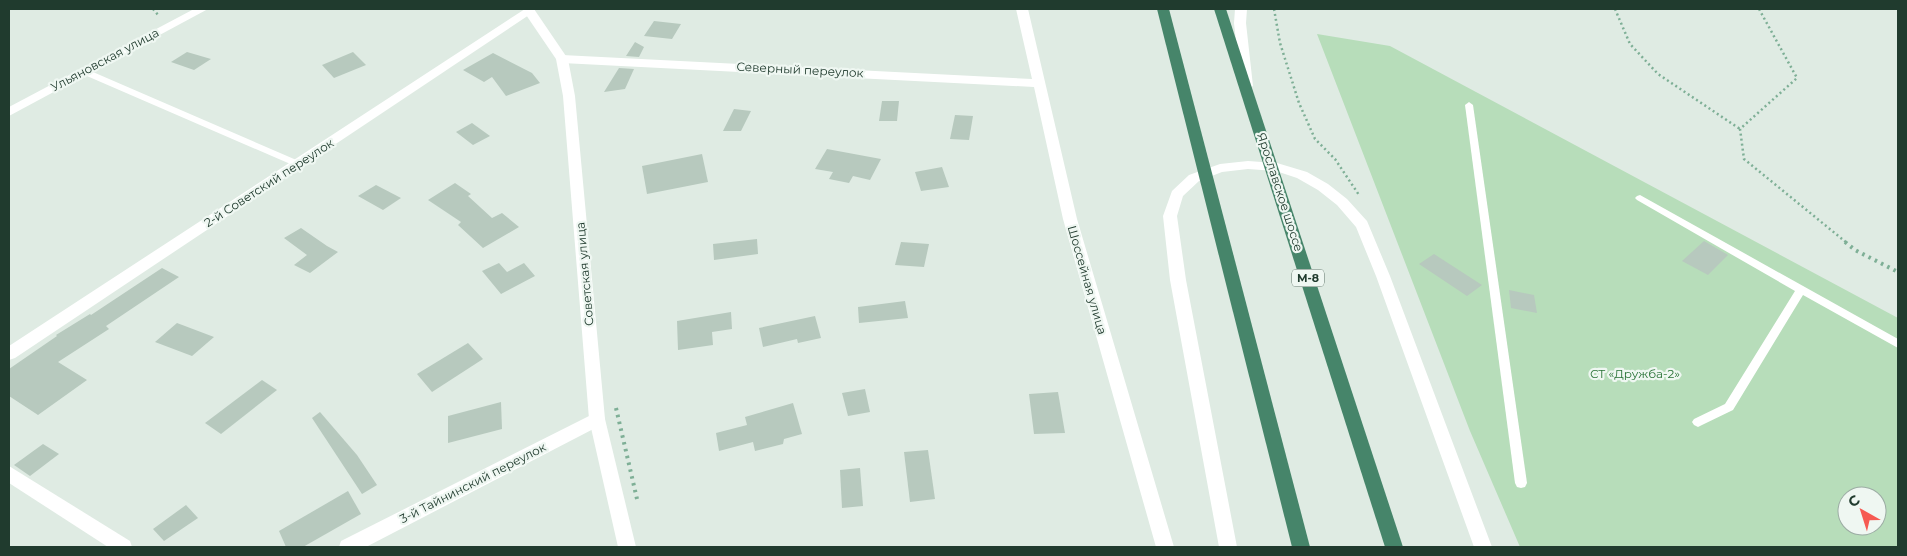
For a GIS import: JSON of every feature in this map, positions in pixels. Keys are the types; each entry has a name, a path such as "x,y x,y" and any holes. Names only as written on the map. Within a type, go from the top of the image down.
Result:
{"highway":[{"path":"1163,9 1301,547"},
{"name":"Ярославское шоссе","path":"1220,9 1394,547"}],"street":[{"name":"Ульяновская улица","path":"9,112 202,9"},
{"name":"Шоссейная улица","path":"1022,9 1070,219 1165,547"},
{"path":"1241,9 1240,23 1248,95"},
{"name":"Советская улица","path":"529,10 562,58 569,96 597,419 627,547"},
{"name":"2-й Советский переулок","path":"9,354 529,10"},
{"name":"Северный переулок","path":"562,58 1038,82"},
{"path":"1228,547 1178,280 1171,240 1170,216 1177,194 1194,178 1220,168 1248,165 1277,167 1302,175 1323,187 1342,202 1362,225 1383,276 1483,547"},
{"name":"3-й Тайнинский переулок","path":"348,547 597,419"},
{"path":"9,474 123,547"}],"lane":[{"path":"83,72 298,164"},
{"path":"1469,105 1521,483"},
{"path":"1640,198 1898,344"},
{"path":"1698,422 1729,407 1801,290"}],"path":[{"path":"1614,9 1630,44 1658,74 1740,128 1744,159 1854,250 1898,272"},
{"path":"1740,128 1797,78 1760,9"}],"green space":[{"name":"СТ «Дружба-2»","path":"1317,34 1390,46 1898,318 1898,547 1520,547 1470,431"}],"building":[{"path":"654,21 681,24 672,39 644,36"},
{"path":"635,42 644,47 639,57 626,56"},
{"path":"187,52 211,59 194,70 171,62"},
{"path":"353,52 366,65 334,78 322,65"},
{"path":"493,53 532,73 540,83 506,96 492,77 484,82 463,70"},
{"path":"619,68 634,69 625,89 604,92"},
{"path":"882,101 899,101 897,121 879,121"},
{"path":"734,109 751,111 741,131 723,131"},
{"path":"955,115 973,116 969,140 950,139"},
{"path":"472,123 490,136 473,145 456,132"},
{"path":"827,149 881,159 870,180 853,176 849,183 829,179 833,172 815,169"},
{"path":"702,154 708,182 647,194 642,166"},
{"path":"942,167 949,187 921,191 915,172"},
{"path":"455,183 471,194 468,196 492,218 502,213 519,227 483,248 458,225 461,222 428,200"},
{"path":"376,185 401,198 383,210 358,196"},
{"path":"301,228 338,252 310,273 294,265 307,255 284,238"},
{"path":"757,239 758,254 714,260 713,244"},
{"path":"1704,241 1728,255 1708,275 1682,261"},
{"path":"901,242 929,244 924,267 895,265"},
{"path":"1434,254 1482,285 1467,296 1419,264"},
{"path":"499,263 507,272 524,263 535,276 501,294 482,271"},
{"path":"162,268 179,277 106,326 109,329 58,362 87,380 38,415 9,396 9,369 56,335 91,315"},
{"path":"1509,290 1534,295 1537,313 1511,308"},
{"path":"905,301 908,318 859,323 858,307"},
{"path":"731,312 732,329 712,332 713,345 678,350 677,321"},
{"path":"815,316 821,338 798,343 797,339 763,347 759,328"},
{"path":"177,323 214,337 192,356 155,342"},
{"path":"468,343 483,359 432,392 417,374"},
{"path":"262,380 277,390 221,434 205,423"},
{"path":"865,389 870,412 848,416 842,393"},
{"path":"1058,392 1065,433 1034,434 1029,394"},
{"path":"501,402 502,429 448,443 448,416"},
{"path":"793,403 802,434 784,439 783,444 755,451 753,442 719,451 716,433 747,425 745,417"},
{"path":"320,412 357,455 377,485 362,494 312,418"},
{"path":"43,444 59,454 30,476 14,465"},
{"path":"928,450 935,499 910,502 904,452"},
{"path":"860,468 863,506 842,508 840,470"},
{"path":"348,491 361,514 303,547 286,547 279,531"},
{"path":"186,505 198,518 164,541 153,529"}]}
